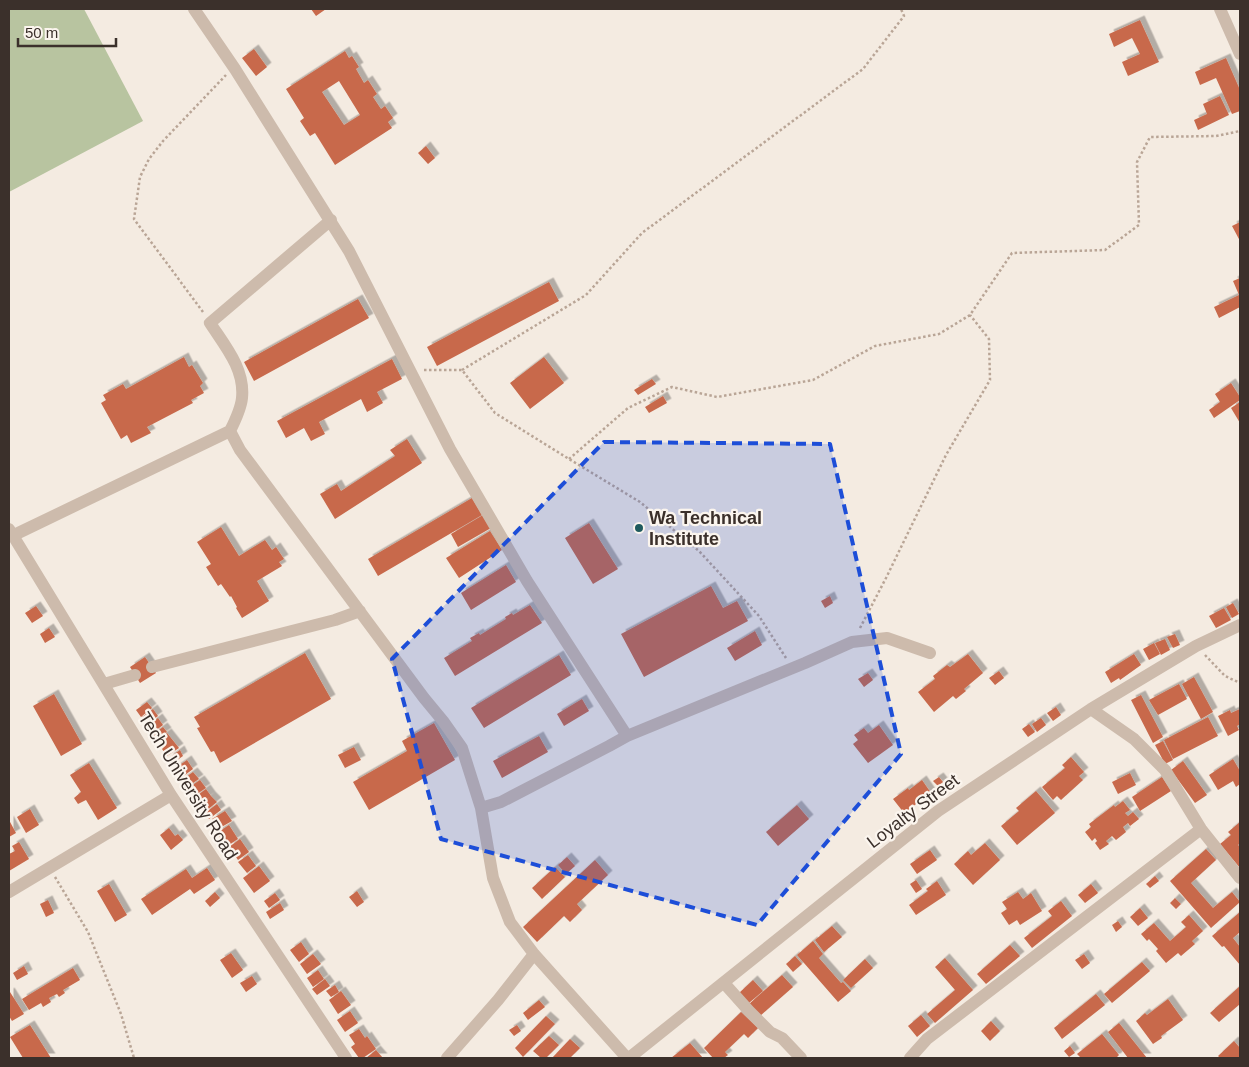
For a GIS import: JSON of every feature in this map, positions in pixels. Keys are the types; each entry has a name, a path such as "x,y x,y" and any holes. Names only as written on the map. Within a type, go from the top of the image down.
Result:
{"street":[{"path":"194,9 235,68 349,251 450,449 527,581 627,736"},
{"path":"1220,9 1239,48"},
{"path":"11,532 230,431 238,414 242,399 242,380 237,365 210,322 330,220"},
{"path":"230,431 240,450 462,748 481,808 493,878 510,922 534,954 628,1058"},
{"name":"Tech University Road","path":"11,532 172,795 346,1058"},
{"path":"152,667 335,620 360,611"},
{"name":"Loyalty Street","path":"628,1058 938,811 1091,709 1196,646 1240,625"},
{"path":"481,808 501,802 627,736 852,642 887,638 930,653"},
{"path":"104,684 135,675"},
{"path":"1091,709 1134,739 1165,770 1201,829 1240,878"},
{"path":"9,892 172,795"},
{"path":"910,1058 934,1033 1201,829"},
{"path":"447,1058 498,1000 534,954"},
{"path":"724,983 770,1032 782,1038 801,1058"}],"path":[{"path":"410,371 462,370 586,295 642,233 863,69 904,16 901,9"},
{"path":"210,322 134,219 140,177 149,159 163,141 235,68"},
{"path":"569,459 628,408 672,387 717,396 813,380 875,346 939,334 970,315 1012,254 1105,250 1139,225 1137,162 1150,137 1216,136 1240,131"},
{"path":"852,642 886,578 946,454 990,380 989,339 970,315"},
{"path":"462,370 495,413 640,502 699,551 759,616 792,668"},
{"path":"1196,646 1225,676 1240,683"},
{"path":"50,868 88,932 121,1014 134,1058"}],"highlighted area":[{"path":"604,442 830,444 901,754 757,925 441,839 392,659"}],"green space":[{"path":"9,9 84,9 143,121 9,192"}],"building":[{"path":"311,9 326,9 316,16"},
{"path":"1140,20 1159,62 1128,76 1122,62 1140,54 1132,38 1114,47 1109,34"},
{"path":"254,49 267,67 256,76 242,58"},
{"path":"345,51 349,58 352,56 359,67 356,69 364,83 368,80 377,94 373,97 381,109 385,106 393,118 388,122 392,128 335,165 315,133 310,136 300,121 304,118 286,89","holes":["339,81 360,115 344,125 322,92"]},
{"path":"1226,58 1240,90 1240,111 1232,114 1216,78 1200,85 1195,72"},
{"path":"1220,96 1229,115 1198,130 1194,120 1207,114 1203,104"},
{"path":"426,146 435,158 428,164 418,153"},
{"path":"1240,222 1240,241 1232,226"},
{"path":"1240,278 1240,307 1219,318 1214,307 1239,295 1233,281"},
{"path":"549,282 559,301 437,366 427,347"},
{"path":"358,299 369,318 254,381 244,362"},
{"path":"184,357 189,367 192,365 203,383 200,386 204,393 191,400 193,403 147,427 151,433 131,443 127,435 121,439 101,403 106,400 103,395 123,384 126,389"},
{"path":"544,357 564,383 530,409 510,383"},
{"path":"392,359 402,379 377,392 383,403 367,412 361,399 319,422 325,434 311,441 304,428 286,438 277,421"},
{"path":"652,379 656,384 638,395 634,390"},
{"path":"1231,383 1240,400 1214,418 1209,410 1220,402 1215,394"},
{"path":"663,396 667,403 649,413 645,407"},
{"path":"1240,402 1240,423 1231,408"},
{"path":"407,439 422,463 335,519 320,494 337,484 341,491 395,456 390,450"},
{"path":"472,498 482,515 378,576 368,559"},
{"path":"483,515 491,528 458,547 451,534"},
{"path":"589,523 618,569 593,584 565,538"},
{"path":"221,527 239,556 265,540 272,550 276,547 284,559 279,562 282,566 257,581 269,601 242,618 231,596 221,584 218,586 206,567 211,564 197,542"},
{"path":"490,531 502,550 459,578 446,558"},
{"path":"506,565 516,582 471,610 461,593"},
{"path":"711,586 723,608 737,601 748,621 644,677 621,634"},
{"path":"830,596 833,603 825,608 821,601"},
{"path":"1233,603 1239,614 1232,618 1226,607"},
{"path":"530,605 542,623 455,676 444,658 472,641 470,638 479,633 480,635 506,619 505,617 512,613 513,615"},
{"path":"36,606 43,616 32,623 25,613"},
{"path":"1224,608 1231,620 1216,628 1209,616"},
{"path":"49,628 55,637 45,643 40,634"},
{"path":"755,631 762,645 735,661 727,648"},
{"path":"1175,634 1180,645 1173,648 1167,637"},
{"path":"1165,639 1170,650 1161,655 1155,643"},
{"path":"1154,643 1160,654 1149,660 1143,649"},
{"path":"305,653 331,699 220,763 214,751 211,752 197,728 200,727 194,717"},
{"path":"968,654 983,673 964,689 966,691 956,699 953,696 934,712 918,692 935,679 933,676 947,665 950,667"},
{"path":"1134,654 1141,665 1120,680 1119,678 1111,683 1105,672"},
{"path":"559,655 571,675 484,728 471,708"},
{"path":"145,657 156,673 140,683 130,667"},
{"path":"999,671 1004,678 995,685 989,678"},
{"path":"868,673 873,680 864,687 858,679"},
{"path":"1194,677 1213,712 1201,719 1182,684"},
{"path":"1179,684 1187,699 1158,715 1149,700"},
{"path":"54,694 82,744 61,756 33,706"},
{"path":"1141,695 1163,737 1153,743 1131,700"},
{"path":"582,699 589,711 564,726 557,714"},
{"path":"147,702 152,708 141,717 136,710"},
{"path":"1056,707 1061,715 1053,721 1047,713"},
{"path":"153,709 158,716 147,724 142,717"},
{"path":"1240,709 1240,724 1237,726 1239,730 1228,736 1218,716 1230,710 1231,713"},
{"path":"1208,717 1218,736 1173,759 1164,740"},
{"path":"158,718 163,725 151,734 146,727"},
{"path":"1041,718 1046,725 1037,732 1032,724"},
{"path":"434,723 455,760 369,810 353,782 407,751 402,741"},
{"path":"1029,724 1035,732 1028,737 1022,729"},
{"path":"879,725 893,745 868,763 853,744 858,740 854,735 864,728 868,733"},
{"path":"163,727 167,732 156,740 152,735"},
{"path":"167,733 179,748 167,756 162,749 167,744 161,748 156,741"},
{"path":"539,736 548,752 502,778 493,761"},
{"path":"1163,741 1173,760 1165,764 1155,745"},
{"path":"354,747 361,760 345,768 338,755"},
{"path":"180,750 183,756 173,763 169,758"},
{"path":"1071,757 1084,772 1079,776 1083,780 1061,800 1057,796 1053,800 1042,787 1065,768 1062,765"},
{"path":"1233,759 1240,771 1240,784 1236,787 1233,781 1218,790 1209,775"},
{"path":"187,760 193,769 181,778 174,769"},
{"path":"1183,761 1207,795 1195,803 1171,770"},
{"path":"89,763 117,808 98,820 86,800 78,804 74,798 81,792 70,775"},
{"path":"193,772 199,779 187,787 182,780"},
{"path":"1130,773 1136,785 1118,794 1112,782"},
{"path":"939,777 943,782 938,786 933,781"},
{"path":"1162,777 1171,791 1140,811 1132,797"},
{"path":"200,780 206,788 194,796 188,788"},
{"path":"922,780 931,793 904,813 893,799"},
{"path":"206,789 211,796 200,804 195,797"},
{"path":"1036,791 1055,813 1017,845 1001,826 1019,811 1016,808"},
{"path":"211,796 217,802 206,811 201,804"},
{"path":"1123,801 1130,810 1125,813 1128,816 1133,812 1139,819 1130,826 1128,823 1123,827 1126,832 1116,840 1112,836 1106,841 1109,844 1100,850 1095,843 1097,841 1095,838 1092,841 1085,832 1091,827 1089,824 1114,805 1115,807"},
{"path":"217,804 221,810 209,819 205,813"},
{"path":"797,805 809,819 778,846 766,832"},
{"path":"30,809 39,825 26,833 17,817"},
{"path":"225,811 232,821 218,829 212,819"},
{"path":"9,820 16,833 9,837"},
{"path":"1240,822 1240,843 1238,845 1240,847 1240,868 1220,844 1231,835 1228,832"},
{"path":"229,825 238,839 226,847 217,833"},
{"path":"169,828 175,836 178,834 183,840 171,850 160,835"},
{"path":"240,839 249,852 238,860 229,847"},
{"path":"19,842 29,859 9,871 9,854 15,851 12,846"},
{"path":"985,843 1000,860 973,885 954,864 968,851 971,855"},
{"path":"1206,849 1216,860 1191,883 1213,908 1232,892 1240,902 1211,928 1170,881"},
{"path":"930,850 937,860 917,874 910,864"},
{"path":"248,855 256,866 247,873 238,862"},
{"path":"567,857 575,866 566,874 558,865"},
{"path":"595,860 608,875 577,904 582,910 570,922 564,916 537,942 523,927"},
{"path":"259,866 270,881 254,893 243,878"},
{"path":"555,867 565,877 542,899 532,888"},
{"path":"207,868 215,880 194,894 190,889 152,915 141,899 186,869 192,878"},
{"path":"1155,876 1159,881 1150,888 1146,884"},
{"path":"916,880 922,889 916,893 910,884"},
{"path":"937,881 946,895 916,915 909,905 928,891 926,889"},
{"path":"109,884 127,915 115,922 97,891"},
{"path":"1091,884 1098,893 1085,903 1078,895"},
{"path":"357,891 364,902 357,907 349,897"},
{"path":"215,892 220,898 210,907 205,901"},
{"path":"1018,892 1023,899 1031,893 1042,911 1020,925 1017,920 1009,925 1001,913 1007,909 1002,902"},
{"path":"275,893 280,900 269,908 264,901"},
{"path":"1175,898 1181,904 1176,909 1170,903"},
{"path":"48,900 54,913 46,917 40,904"},
{"path":"1061,901 1072,916 1032,948 1024,938 1052,916 1048,911"},
{"path":"280,903 284,910 270,919 266,912"},
{"path":"1140,908 1148,918 1138,926 1130,917"},
{"path":"1240,912 1240,932 1233,938 1240,947 1240,965 1224,946 1222,947 1212,936"},
{"path":"1189,915 1203,931 1192,941 1195,944 1181,956 1178,953 1166,963 1156,951 1158,949 1149,939 1147,941 1141,934 1154,923 1170,941 1186,927 1181,922"},
{"path":"1118,921 1122,927 1116,932 1112,925"},
{"path":"832,926 842,937 824,952 815,940"},
{"path":"813,941 823,954 819,958 841,983 843,982 851,991 838,1002 797,955"},
{"path":"301,942 309,954 299,962 290,950"},
{"path":"1010,945 1020,956 986,984 977,974"},
{"path":"231,953 243,970 232,978 220,960"},
{"path":"313,954 321,964 307,974 300,964"},
{"path":"1084,954 1090,963 1082,969 1075,960"},
{"path":"795,956 802,964 793,972 786,964"},
{"path":"945,958 973,990 935,1023 927,1014 955,990 935,967"},
{"path":"865,959 873,968 851,988 843,980"},
{"path":"1142,962 1150,971 1112,1003 1104,994"},
{"path":"24,966 28,974 17,980 13,973"},
{"path":"73,968 80,980 63,990 65,993 59,997 57,994 49,998 51,1002 43,1007 41,1003 29,1010 22,999"},
{"path":"318,970 324,979 313,987 307,978"},
{"path":"782,975 793,987 760,1016 749,1004"},
{"path":"252,976 257,984 246,992 240,983"},
{"path":"325,979 330,986 317,995 312,989"},
{"path":"753,980 763,991 749,1003 739,993"},
{"path":"335,985 339,992 331,997 326,991"},
{"path":"1240,986 1240,1004 1219,1022 1210,1013"},
{"path":"341,991 351,1005 338,1014 329,1000"},
{"path":"10,992 24,1014 12,1021 9,1016"},
{"path":"1096,994 1105,1005 1062,1039 1054,1028"},
{"path":"1168,999 1183,1020 1153,1044 1136,1021"},
{"path":"539,1000 545,1007 528,1020 523,1013"},
{"path":"350,1011 358,1023 345,1032 337,1020"},
{"path":"741,1012 758,1028 748,1038 744,1034 725,1052 728,1055 724,1058 713,1058 704,1048"},
{"path":"921,1015 930,1026 917,1037 908,1026"},
{"path":"546,1016 555,1024 523,1057 515,1048"},
{"path":"991,1021 1000,1031 990,1041 981,1031"},
{"path":"1119,1023 1147,1058 1128,1058 1108,1032"},
{"path":"30,1025 51,1058 23,1058 10,1037"},
{"path":"517,1025 521,1031 514,1036 509,1030"},
{"path":"359,1029 365,1038 367,1036 376,1049 363,1058 359,1058 351,1047 355,1044 349,1035"},
{"path":"1102,1034 1119,1055 1116,1058 1081,1058 1077,1054"},
{"path":"549,1036 559,1045 546,1058 541,1058 533,1051"},
{"path":"570,1039 580,1048 570,1058 552,1058"},
{"path":"1234,1041 1240,1048 1240,1058 1220,1058 1218,1056"},
{"path":"690,1043 703,1058 671,1058"},
{"path":"1070,1046 1075,1053 1069,1057 1064,1051"},
{"path":"376,1050 383,1058 366,1058"}],"place":[{"name":"Wa Technical Institute","path":"639,528"}]}
